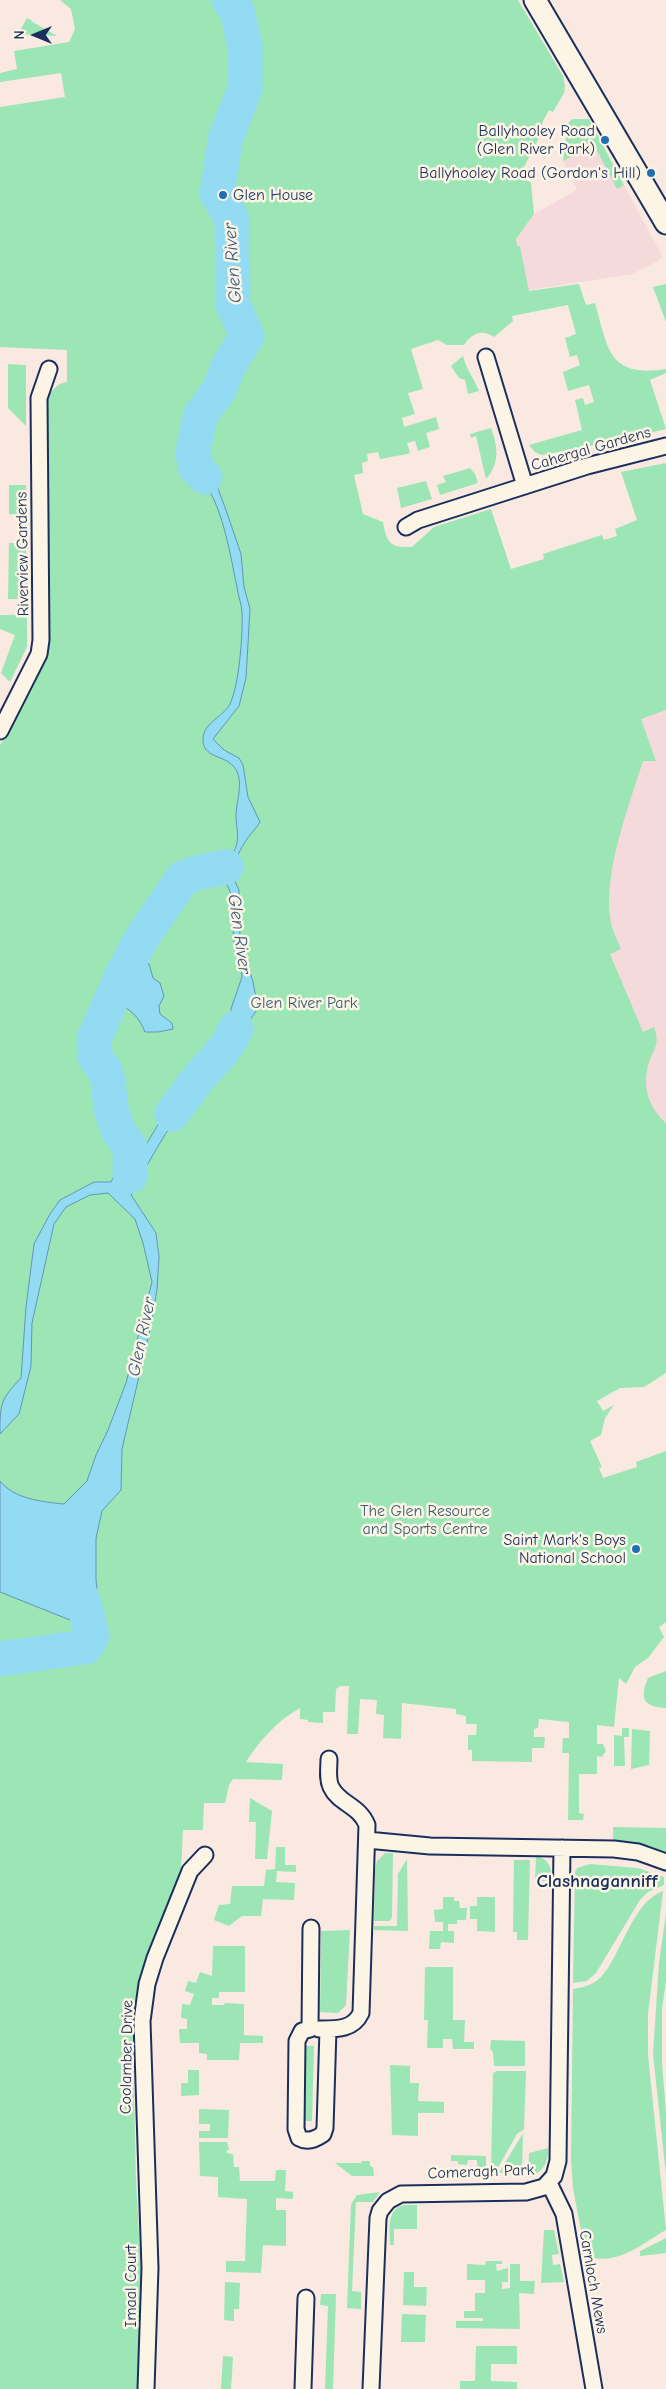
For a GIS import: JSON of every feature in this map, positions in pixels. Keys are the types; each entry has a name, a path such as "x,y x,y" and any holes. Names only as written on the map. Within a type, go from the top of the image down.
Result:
{"main road":[{"path":"535,0 666,223"}],"street":[{"name":"Cahergal Gardens","path":"486,357 525,486"},
{"name":"Riverview Gardens","path":"0,730 39,654 41,640 39,398 49,369"},
{"name":"Cahergal Gardens","path":"406,527 418,520 587,466 666,446"},
{"path":"328,2029 324,2134 313,2140 303,2140 299,2138 296,2129 297,2041 302,2031 310,2029 344,2028 352,2025 358,2020 361,2013 367,1825 363,1815 332,1788 329,1779 329,1759"},
{"path":"367,1840 430,1846 562,1848 638,1852 666,1862"},
{"name":"Comeragh Park","path":"371,2389 378,2218 384,2205 394,2196 408,2193 526,2192 544,2188 554,2176 558,2161 562,1848"},
{"name":"Coolamber Drive","path":"147,2184 142,2021 147,1984 155,1958 190,1871 205,1855"},
{"path":"310,2029 312,1928"},
{"name":"Carnloch Mews","path":"549,2183 564,2214 594,2389"},
{"name":"Imaal Court","path":"146,2389 150,2312 147,2184"},
{"path":"303,2389 306,2298"}],"shaded area":[{"path":"594,145 617,189 624,185 663,258 633,274 503,294 495,267 534,214 577,190 563,161"},
{"path":"666,710 666,1209 622,1167 602,888 633,722"}],"green space":[{"name":"Glen River Park","path":"60,0 518,0 563,76 565,86 564,93 553,112 549,110 543,121 538,140 520,175 531,183 534,214 516,239 517,246 520,246 529,291 579,284 586,305 595,303 608,346 614,357 621,364 632,369 647,371 666,369 666,373 650,380 666,429 612,442 542,455 535,452 529,445 582,430 575,400 583,398 585,405 594,402 589,385 568,391 563,372 580,365 577,355 570,357 565,338 576,334 568,305 512,316 513,321 494,337 490,334 477,333 464,345 447,345 438,340 411,349 423,389 408,393 415,414 402,418 404,427 436,417 439,429 426,433 430,447 418,451 415,441 407,443 410,453 407,454 380,459 378,452 367,454 368,461 362,463 363,473 354,475 363,514 383,522 386,535 394,545 412,547 434,527 491,509 511,569 544,559 543,554 602,535 604,540 617,536 615,529 637,520 621,472 666,463 666,710 641,719 656,761 643,761 619,838 614,859 609,899 611,921 621,949 610,954 643,1032 654,1027 657,1040 648,1065 646,1086 652,1106 666,1123 666,1373 644,1387 620,1388 597,1401 603,1411 614,1405 605,1418 601,1435 590,1441 602,1467 599,1468 603,1478 637,1467 636,1462 666,1451 666,1622 659,1627 664,1637 648,1658 635,1667 626,1684 619,1678 614,1727 597,1725 597,1744 603,1744 606,1751 602,1757 597,1756 597,1774 579,1774 579,1813 584,1814 583,1820 568,1820 569,1753 562,1753 563,1738 569,1738 569,1722 539,1719 538,1728 534,1729 534,1737 545,1737 544,1748 532,1748 532,1762 472,1761 472,1750 468,1750 468,1735 476,1735 477,1724 466,1724 466,1716 456,1714 456,1709 402,1703 401,1739 383,1738 384,1715 376,1714 377,1700 360,1699 358,1734 347,1734 349,1686 341,1686 336,1689 335,1712 323,1712 323,1723 308,1722 308,1720 300,1719 300,1708 270,1732 246,1762 283,1764 282,1780 233,1779 229,1785 225,1803 204,1803 203,1830 183,1830 181,1870 139,1978 134,2008 133,2051 136,2179 142,2289 137,2389 0,2389 0,745 49,650 47,402 54,389 60,384 67,382 67,350 0,347 0,107 65,97 61,73 0,82 0,73 17,69 14,51 69,42 75,29 71,9"},
{"path":"27,18 31,21 57,36 18,34"},
{"path":"572,119 589,119 624,185 617,189 594,145 563,161 568,123"},
{"path":"666,284 666,322 653,287"},
{"path":"463,356 479,391 468,394 465,380 459,378 451,366"},
{"path":"8,364 26,365 26,426 8,408"},
{"path":"491,428 495,441 496,461 486,479 476,436 471,438 470,434"},
{"path":"470,468 475,474 478,483 440,495 437,485 446,482 443,476"},
{"path":"426,481 432,499 401,508 397,488"},
{"path":"9,485 26,485 26,515 9,514"},
{"path":"9,543 26,543 27,599 8,599"},
{"path":"0,615 27,615 27,647 10,682 1,673 15,635 0,629"},
{"path":"666,1671 666,1708 648,1704 645,1700 644,1691 648,1678"},
{"path":"622,1728 629,1728 629,1737 624,1737 625,1766 614,1766 614,1735 622,1736"},
{"path":"632,1729 650,1731 649,1765 631,1769"},
{"path":"250,1798 272,1811 267,1859 255,1859 256,1822 249,1822"},
{"path":"613,1827 666,1828 666,1853 650,1846 613,1840"},
{"path":"276,1847 285,1847 285,1865 296,1865 296,1872 277,1871 276,1882 295,1883 294,1900 263,1899 261,1916 242,1916 229,1926 214,1920 219,1905 230,1904 232,1886 264,1886 266,1870 275,1869"},
{"path":"385,1853 393,1853 392,1917 390,1921 374,1921 375,1869 377,1861"},
{"path":"536,1856 544,1859 549,1865 552,1881 535,1881"},
{"path":"407,1859 408,1931 374,1930 374,1926 397,1926 398,1874"},
{"path":"514,1860 530,1860 528,1940 517,1940 517,1932 513,1932"},
{"path":"590,1864 638,1868 664,1877 664,1885 648,1892 640,1900 596,1973 587,1981 573,1983 575,1872 577,1868"},
{"path":"663,1891 648,2014 648,2055 666,2230 629,2252 619,2256 598,2259 588,2256 585,2251 573,2189 571,2160 573,1989 595,1982 601,1977 635,1917 652,1897"},
{"path":"443,1897 454,1897 454,1901 459,1901 460,1908 467,1908 466,1920 457,1920 457,1924 448,1924 448,1931 454,1931 454,1943 441,1942 440,1949 429,1949 430,1931 443,1931 443,1922 435,1922 434,1910 443,1909"},
{"path":"477,1897 495,1897 495,1932 477,1931 477,1919 470,1919 470,1906 477,1906"},
{"path":"666,1913 666,1980 662,2010 662,2064 666,2113 666,2175 653,2054 659,1963"},
{"path":"350,1930 346,2005 338,2013 320,2012 321,1931"},
{"path":"213,1946 245,1946 245,1992 219,1992 219,1998 212,1998 212,2005 224,2005 225,2003 244,2004 244,2035 263,2036 263,2043 240,2043 239,2060 207,2060 207,2054 199,2053 199,2043 180,2043 179,2029 187,2029 187,2019 181,2018 182,2004 190,2005 194,1994 185,1991 188,1981 196,1983 200,1972 212,1976"},
{"path":"425,1967 453,1967 453,2020 465,2020 464,2042 474,2042 474,2049 453,2049 452,2039 443,2039 443,2048 427,2048 428,2020 424,2020"},
{"path":"491,2040 525,2041 525,2066 494,2066 493,2052 490,2049"},
{"path":"305,2046 314,2046 312,2121 303,2121"},
{"path":"390,2065 410,2066 410,2083 419,2083 418,2101 444,2102 444,2113 418,2113 418,2136 392,2135"},
{"path":"188,2070 199,2070 199,2095 181,2096 181,2083 188,2083"},
{"path":"497,2071 526,2071 524,2129 517,2134 495,2173 491,2173 493,2073"},
{"path":"199,2109 229,2110 228,2138 199,2138 199,2131 210,2131 210,2124 199,2124"},
{"path":"523,2134 522,2173 499,2173 520,2138"},
{"path":"199,2142 227,2142 229,2150 227,2150 227,2153 233,2154 234,2167 239,2167 240,2181 275,2181 276,2170 286,2170 285,2191 293,2192 293,2199 276,2198 276,2210 286,2210 286,2246 263,2245 261,2273 226,2272 226,2261 245,2261 247,2199 218,2197 218,2177 200,2176"},
{"path":"548,2148 544,2167 528,2178 529,2153"},
{"path":"451,2155 486,2156 486,2178 477,2178 477,2160 468,2160 467,2165 458,2164 458,2161 451,2161"},
{"path":"362,2161 370,2161 374,2176 352,2176 335,2163 361,2163"},
{"path":"380,2192 373,2202 356,2202 352,2291 361,2292 361,2309 347,2308 351,2204 357,2195"},
{"path":"417,2205 417,2229 394,2229 394,2245 390,2245 390,2221 392,2215 398,2207"},
{"path":"544,2230 554,2230 559,2254 552,2255 553,2265 560,2264 564,2282 541,2283"},
{"path":"666,2238 666,2253 640,2256 640,2251"},
{"path":"486,2261 502,2261 502,2264 496,2264 497,2271 508,2268 508,2282 502,2282 502,2289 510,2288 510,2264 520,2264 520,2281 535,2281 534,2294 519,2293 520,2329 456,2328 456,2321 483,2321 483,2318 464,2318 464,2311 475,2311 475,2293 485,2293 485,2280 467,2280 467,2264 485,2265"},
{"path":"404,2272 414,2272 414,2287 427,2287 426,2306 403,2305"},
{"path":"225,2282 240,2283 239,2309 234,2309 234,2321 224,2320"},
{"path":"321,2294 336,2294 333,2389 325,2389 328,2306 320,2305"},
{"path":"402,2314 426,2315 425,2342 401,2342"},
{"path":"476,2346 517,2346 517,2364 491,2364 491,2381 517,2382 517,2389 460,2389 460,2381 475,2381"},
{"path":"223,2356 233,2357 231,2389 221,2389"}],"water":[{"path":"192,433 204,436 198,449 199,464 216,483 227,513 241,554 244,587 250,609 246,678 239,706 213,739 224,750 239,758 243,765 248,797 260,822 229,868 239,890 240,940 253,982 258,1008 238,1037 231,1058 215,1068 204,1065 208,1058 219,1049 233,1024 231,1009 242,977 241,962 235,951 233,929 235,904 226,882 212,867 227,860 237,844 236,810 239,778 230,763 206,750 203,739 206,729 227,709 233,696 240,660 242,613 227,540 216,505 209,490 200,478 189,470 186,460"},
{"path":"141,934 145,938 138,956 149,964 153,978 160,983 164,996 159,1006 160,1014 172,1023 173,1029 145,1032 134,1014 116,1003 107,1017 102,1030 99,1044 99,1060 90,1060 95,1026 100,1010 114,979"},
{"path":"189,1074 210,1078 176,1118 131,1195 156,1233 159,1257 157,1289 152,1321 122,1449 121,1490 102,1511 96,1538 96,1580 102,1641 96,1650 86,1655 85,1626 0,1592 0,1481 13,1492 29,1499 64,1504 87,1481 126,1383 152,1282 135,1219 108,1193 90,1195 66,1207 54,1224 32,1323 31,1366 19,1414 0,1434 1,1409 5,1397 21,1378 26,1307 34,1244 50,1214 60,1200 94,1182 111,1182 123,1163 131,1156 142,1151"}],"waterway":[{"name":"Glen River","path":"205,477 195,467 193,452 200,416 219,390 229,365 247,336 233,305 232,219 217,193 226,137 245,89 245,47 237,10 229,0"},
{"path":"130,1176 130,1147 118,1131 111,1109 105,1070 95,1057 94,1039 123,973 143,936 183,878 200,872 226,867"},
{"name":"Glen River","path":"172,1114 198,1079 229,1043 236,1028"},
{"name":"Glen River","path":"0,1659 85,1647 92,1636 83,1599"}],"place":[{"name":"Ballyhooley Road (Glen River Park)","path":"605,140"},
{"name":"Ballyhooley Road (Gordon's Hill)","path":"651,173"},
{"name":"Glen House","path":"223,195"},
{"name":"Saint Mark's Boys National School","path":"636,1549"}],"district":[{"name":"Clashnaganniff","path":"597,1882"}],"park label":[{"name":"The Glen Resource and Sports Centre","path":"425,1520"}]}
